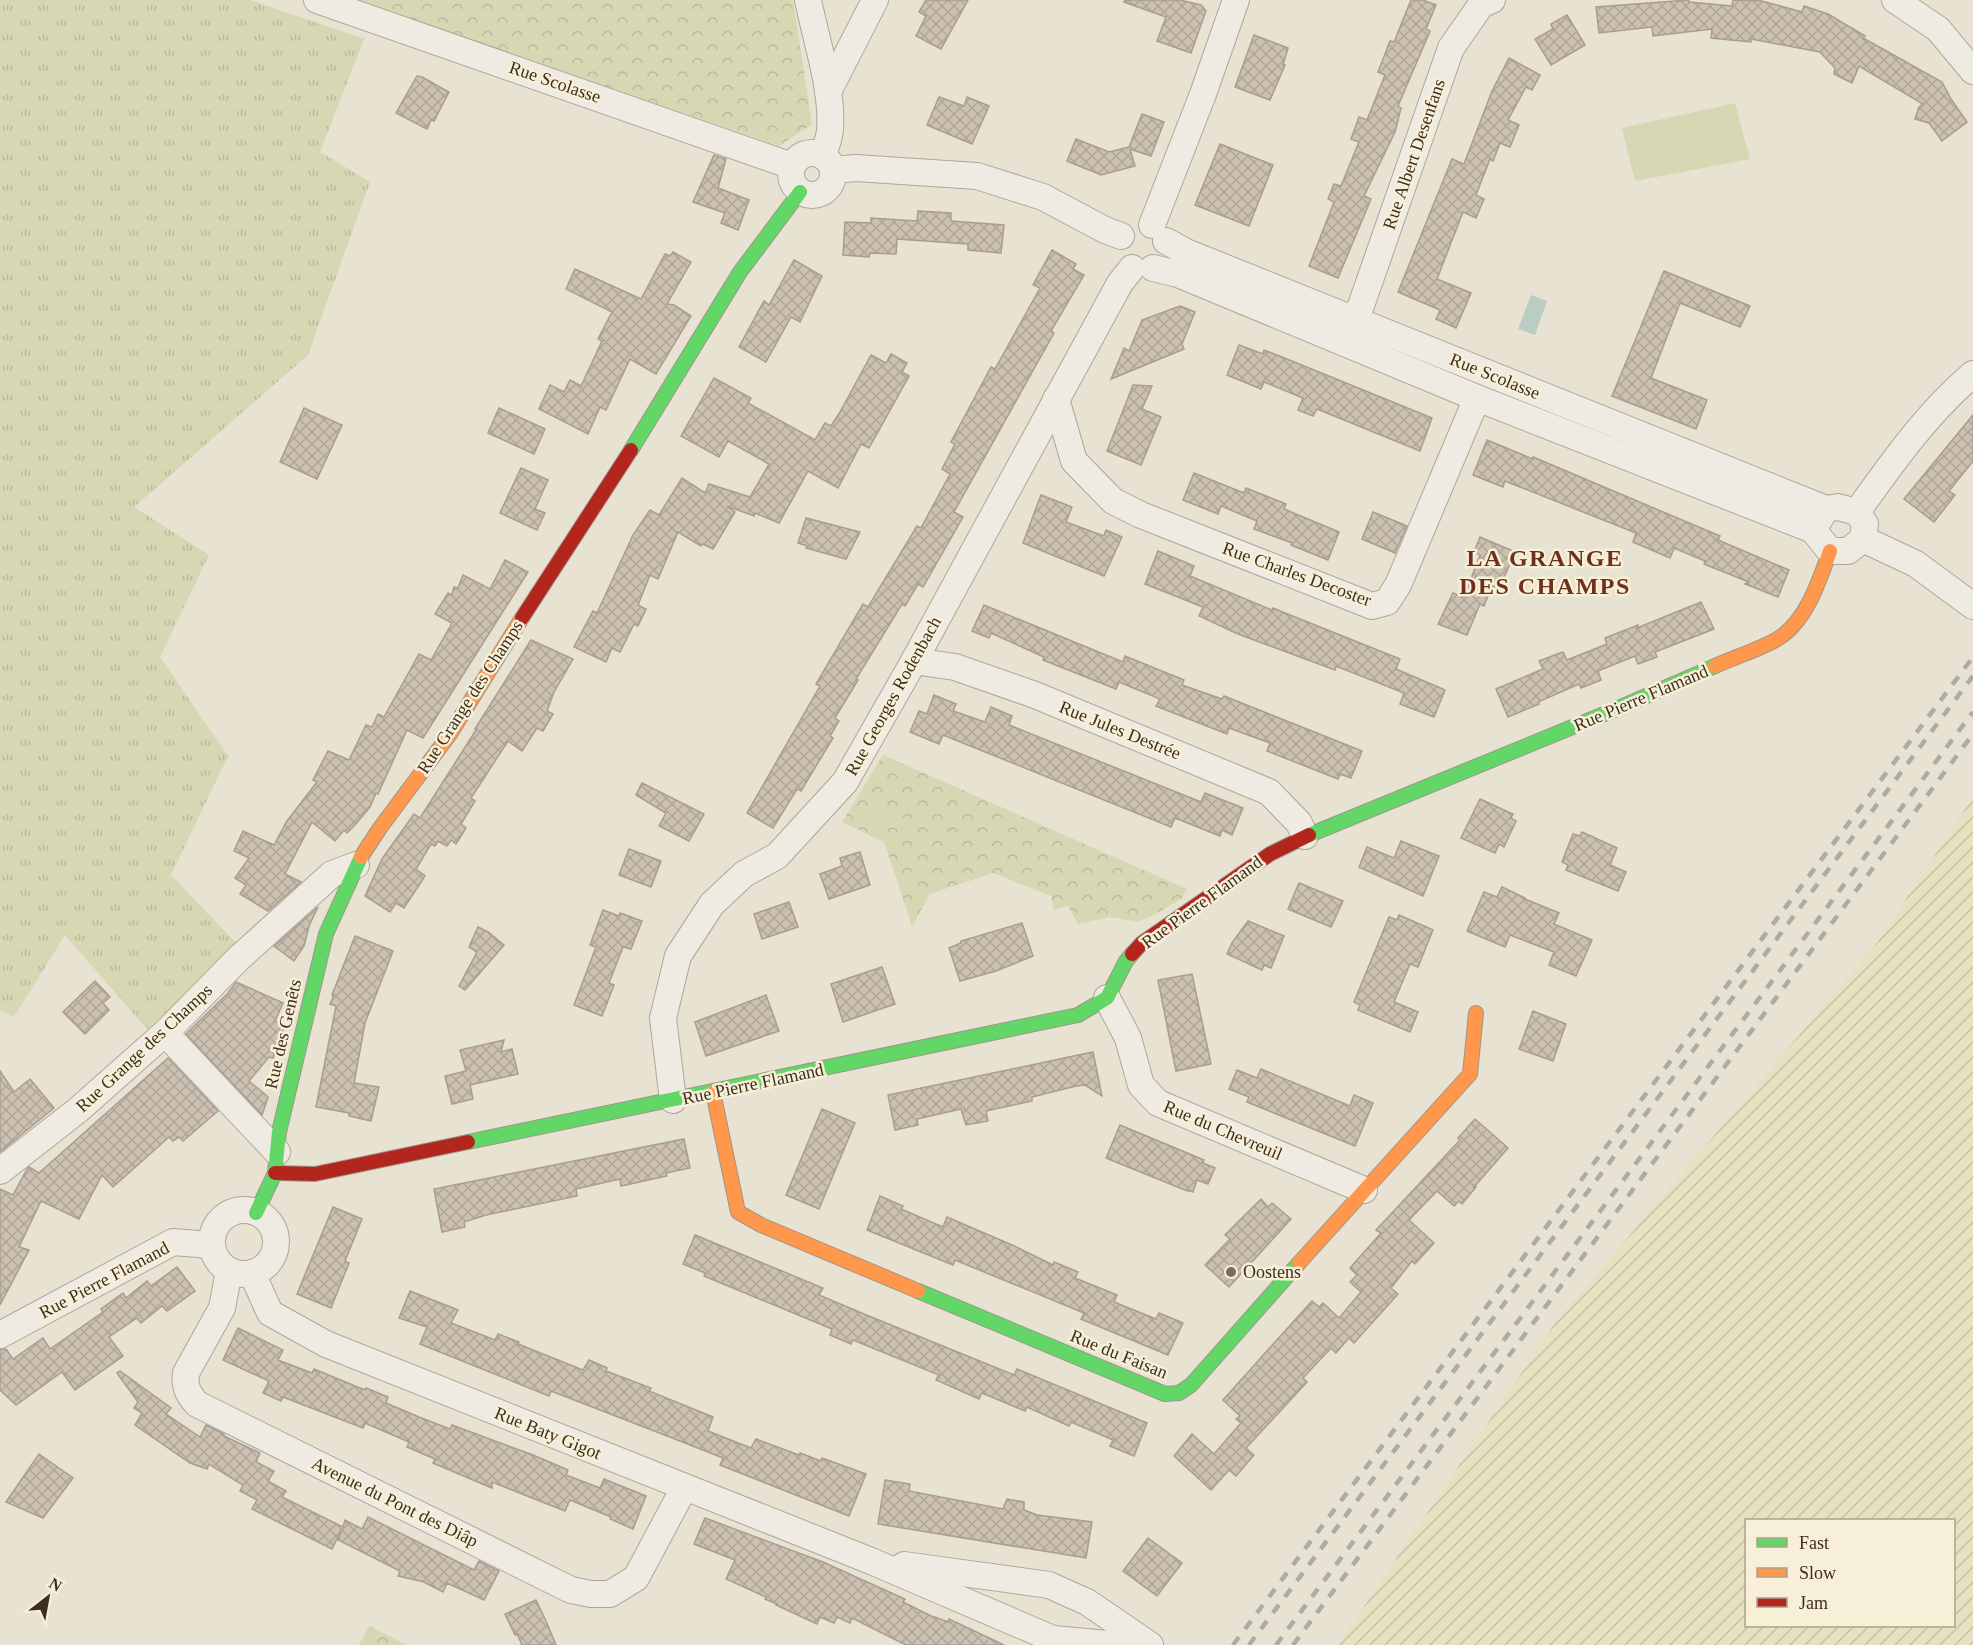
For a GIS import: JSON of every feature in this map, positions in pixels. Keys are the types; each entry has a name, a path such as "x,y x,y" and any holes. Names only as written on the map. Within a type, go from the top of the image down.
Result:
{"street":[{"name":"Rue Scolasse","path":"317,0 792,166"},
{"path":"808,0 828,92 830,131 828,163 833,180 828,189 820,195 810,196 800,192 791,176 792,166 806,154 814,153 828,163 856,168 977,176 1043,197 1121,236"},
{"path":"828,92 875,0"},
{"path":"1159,233 1203,94 1236,0"},
{"name":"Rue Albert Desenfans","path":"1356,320 1451,48 1481,5 1492,0"},
{"path":"1895,0 1938,29 1973,71"},
{"name":"Rue Grange des Champs","path":"0,1171 78,1110 165,1033 239,958 332,874 356,865 380,828 450,734 553,568 618,471 740,272 800,192"},
{"path":"1146,223 1159,233 1166,252 1161,262 1142,268 1121,258 1119,250 1121,236 1131,226 1146,223"},
{"name":"Rue Scolasse","path":"1159,233 1186,252 1356,320 1820,519"},
{"name":"Rue Scolasse","path":"1142,268 1178,274 1477,398 1820,519"},
{"name":"Rue Georges Rodenbach","path":"673,1100 663,1018 678,956 712,904 744,874 777,856 845,782 914,661 1120,283 1142,268"},
{"path":"1857,512 1920,429 1973,374"},
{"name":"Rue Charles Decoster","path":"1056,399 1074,461 1113,501 1152,519 1372,606 1387,602 1398,585 1477,398"},
{"path":"1838,507 1857,512 1865,524 1863,539 1848,551 1830,551 1820,519 1838,507"},
{"path":"1863,539 1916,564 1966,600"},
{"name":"Rue Pierre Flamand","path":"276,1163 315,1174 1078,1015 1107,998 1126,961 1142,943 1270,854 1305,836 1614,710 1779,638 1801,617 1830,551"},
{"name":"Rue Jules Destrée","path":"914,661 955,667 1035,695 1269,792 1299,823 1305,836"},
{"name":"Rue des Genêts","path":"256,1213 276,1163 279,1132 291,1075 326,934 356,865"},
{"name":"Rue du Chevreuil","path":"1107,998 1128,1038 1141,1085 1158,1103 1364,1190"},
{"name":"Rue du Faisan","path":"713,1092 738,1212 761,1225 1165,1394 1179,1393 1191,1385 1470,1074 1476,1013"},
{"path":"165,1033 276,1163"},
{"path":"243,1210 256,1213 267,1220 274,1231 276,1244 272,1257 264,1267 240,1272 217,1260 211,1245 213,1232 220,1221 230,1213 243,1210"},
{"name":"Rue Pierre Flamand","path":"0,1335 173,1242 211,1245"},
{"name":"Avenue du Pont des Diâp","path":"240,1272 186,1373 184,1384 189,1395 197,1404 571,1590 591,1594 610,1594 636,1578 684,1488"},
{"name":"Rue Baty Gigot","path":"240,1272 270,1313 326,1344 871,1561 1053,1639 1118,1645"},
{"name":"Rue Baty Gigot","path":"871,1561 1049,1585 1088,1602 1150,1645"}],"shaded area":[{"path":"1531,295 1547,301 1535,335 1518,329"},
{"path":"1973,797 1973,1645 1338,1645 1553,1326 1877,943"}],"green space":[{"path":"0,0 250,0 364,39 320,152 370,182 308,355 134,507 209,555 160,657 228,756 171,875 241,948 147,1029 65,935 14,1017 0,1010"},
{"path":"355,0 793,0 812,124 779,146"},
{"path":"1735,103 1750,159 1635,181 1622,128"},
{"path":"883,755 1187,889 1182,898 1138,922 1110,917 1078,924 1068,906 1054,910 1051,896 993,873 930,894 912,926 884,842 842,822"},
{"path":"868,805 916,822 912,834 864,817"},
{"path":"369,1626 407,1645 359,1645"}],"building":[{"path":"926,0 968,0 941,49 916,36 926,16 919,12"},
{"path":"1125,0 1180,0 1201,5 1206,11 1191,53 1157,41 1166,17 1124,2"},
{"path":"1411,0 1423,0 1436,5 1426,29 1430,31 1398,106 1401,108 1395,132 1364,196 1371,199 1338,278 1309,266 1334,202 1328,199 1334,184 1341,186 1359,142 1351,139 1359,117 1367,120 1385,75 1378,72 1390,41 1394,42"},
{"path":"1689,0 1689,2 1732,6 1733,0 1762,1 1802,12 1804,6 1828,14 1865,36 1863,38 1942,82 1967,122 1942,141 1929,123 1915,119 1919,107 1923,104 1859,66 1852,83 1834,74 1835,68 1820,52 1751,39 1751,42 1711,38 1712,29 1653,36 1652,27 1599,33 1596,7"},
{"path":"1567,15 1585,45 1551,65 1535,39 1553,29 1551,24"},
{"path":"1254,35 1288,48 1283,65 1285,65 1270,100 1235,87"},
{"path":"1509,58 1540,75 1532,90 1526,87 1508,120 1519,125 1510,147 1500,143 1493,161 1490,159 1476,195 1484,199 1476,218 1463,212 1437,279 1471,293 1456,328 1436,319 1440,310 1398,292 1452,159 1464,164 1492,91"},
{"path":"417,76 449,92 434,121 431,120 427,129 396,113"},
{"path":"939,97 964,106 967,97 989,106 972,144 927,125"},
{"path":"1142,114 1164,122 1151,156 1130,149 1135,166 1101,175 1067,161 1076,139 1109,152 1129,147"},
{"path":"1220,144 1273,165 1249,226 1195,205"},
{"path":"714,155 726,159 718,188 749,200 738,230 721,223 725,213 693,202"},
{"path":"918,211 951,213 951,221 1004,225 1001,253 968,250 968,244 897,239 896,254 870,253 869,257 843,255 845,222 871,223 871,218 917,221"},
{"path":"1052,250 1076,264 1073,269 1084,275 1051,331 1054,333 954,512 963,517 923,587 918,584 905,606 902,604 856,679 858,680 835,718 839,721 830,736 833,738 801,791 797,789 773,828 747,813 820,686 816,684 863,604 868,607 917,526 921,528 950,474 942,469 955,444 951,442 991,367 995,369 1040,288 1033,285"},
{"path":"673,252 691,262 667,304 674,305 691,316 656,374 630,359 606,410 600,407 588,434 539,409 550,385 564,392 570,380 581,386 602,341 598,339 612,312 566,289 575,269 641,299 665,254 670,256"},
{"path":"794,260 822,276 800,322 791,317 766,362 739,347 764,301 769,305"},
{"path":"1664,271 1750,306 1740,327 1680,303 1651,378 1707,400 1696,429 1612,396"},
{"path":"1180,306 1195,312 1182,344 1184,349 1111,379 1124,348 1129,351 1142,320"},
{"path":"1239,345 1263,354 1264,350 1432,418 1420,451 1317,409 1313,416 1298,410 1303,398 1264,382 1261,389 1227,375"},
{"path":"891,354 907,363 902,372 909,376 869,448 861,444 838,488 808,471 779,523 755,513 754,516 727,506 735,512 713,549 703,544 701,546 678,532 658,579 650,575 638,605 646,609 638,626 634,624 620,652 612,648 606,662 574,647 593,611 597,613 633,535 650,510 659,515 682,478 705,493 709,484 750,497 769,464 728,441 719,457 681,436 714,378 751,398 748,403 815,440 825,423 831,426 871,355 886,363"},
{"path":"1133,385 1152,386 1142,409 1161,417 1141,465 1107,451"},
{"path":"304,408 342,425 317,479 280,462"},
{"path":"499,408 545,429 534,454 488,433"},
{"path":"1973,415 1973,461 1949,491 1955,495 1934,522 1904,499"},
{"path":"1487,440 1533,459 1533,457 1720,536 1718,540 1789,570 1778,597 1745,584 1749,582 1704,564 1705,561 1674,548 1670,558 1633,542 1636,533 1505,481 1503,487 1473,475"},
{"path":"521,468 548,480 535,509 545,513 537,530 500,513"},
{"path":"1194,473 1244,493 1246,488 1286,504 1284,509 1339,532 1328,560 1254,529 1257,521 1221,506 1218,514 1183,500"},
{"path":"1041,495 1072,507 1066,522 1104,536 1106,530 1122,537 1104,576 1023,543"},
{"path":"1373,512 1407,526 1395,553 1362,539"},
{"path":"806,518 860,532 846,559 806,548 807,546 798,543"},
{"path":"1480,537 1515,552 1499,589 1492,586 1484,606 1480,604 1467,635 1438,624 1453,593 1464,597 1480,555 1474,552"},
{"path":"1158,551 1194,566 1190,576 1400,659 1396,669 1445,690 1434,717 1400,704 1404,693 1336,666 1335,670 1238,634 1199,616 1203,607 1145,584"},
{"path":"505,560 528,572 423,738 407,730 370,807 347,833 344,830 335,841 312,822 285,874 301,882 268,911 240,894 246,885 235,878 249,858 234,851 243,831 274,845 287,821 317,782 313,780 328,751 349,760 366,725 372,727 378,714 384,717 419,654 431,660 452,623 435,614 448,593 452,595 454,587 458,588 463,575 490,589"},
{"path":"1701,602 1714,629 1655,652 1657,657 1638,664 1635,656 1598,671 1601,680 1581,688 1579,684 1508,717 1496,689 1543,669 1539,661 1563,652 1567,660 1607,644 1605,638 1638,625 1637,628"},
{"path":"984,605 1123,662 1125,656 1184,680 1182,685 1222,699 1224,696 1362,751 1351,778 1340,774 1338,779 1267,751 1270,743 1229,728 1227,734 1156,706 1160,699 1119,682 1116,689 1043,660 1044,657 991,633 989,638 972,631"},
{"path":"531,640 573,659 554,692 547,711 553,714 543,731 537,728 522,751 508,741 471,798 475,801 461,824 466,828 456,844 451,840 447,846 438,841 435,846 431,844 416,869 425,876 404,908 396,903 390,912 365,896 382,859 414,814 420,818"},
{"path":"934,695 956,704 953,711 985,722 991,707 1012,716 1009,725 1201,802 1205,793 1243,808 1232,835 1222,830 1220,836 1175,818 1171,827 943,735 939,744 910,732 919,711 927,714"},
{"path":"642,783 704,814 689,841 659,826 666,813 636,795"},
{"path":"1480,799 1513,814 1511,818 1516,821 1504,847 1499,844 1495,853 1461,838"},
{"path":"1582,832 1617,848 1610,865 1626,872 1618,891 1566,870 1568,865 1562,862 1573,834 1580,836"},
{"path":"1401,841 1439,856 1423,896 1359,867 1367,847 1394,858"},
{"path":"629,849 661,861 651,887 619,875"},
{"path":"860,852 870,885 829,899 820,874 842,866 840,858"},
{"path":"1299,883 1343,901 1331,927 1288,909"},
{"path":"1502,887 1559,913 1554,924 1592,940 1576,976 1549,965 1554,952 1510,935 1505,947 1467,931 1484,892 1497,897"},
{"path":"789,902 798,927 762,939 754,914"},
{"path":"318,907 309,926 304,946 294,961 274,946"},
{"path":"603,910 642,921 631,949 623,947 609,983 614,985 602,1016 574,1005 596,947 590,945"},
{"path":"1399,915 1433,930 1418,967 1410,964 1394,1002 1418,1012 1410,1032 1358,1010 1360,1005 1354,1002 1389,917 1397,920"},
{"path":"1248,921 1284,936 1271,968 1264,965 1262,970 1227,954"},
{"path":"1022,923 1033,956 996,971 960,981 949,948 961,941"},
{"path":"478,927 504,945 465,990 459,986 477,952 469,947"},
{"path":"355,936 393,951 365,1023 354,1083 379,1087 371,1121 349,1116 349,1113 316,1107 336,1006 330,1004 334,995 332,995"},
{"path":"882,967 895,1004 843,1022 831,984"},
{"path":"1192,974 1211,1064 1176,1071 1158,980"},
{"path":"95,981 110,997 103,1003 109,1010 85,1034 63,1012"},
{"path":"236,982 283,1003 275,1021 285,1025 273,1058 269,1057 249,1081 268,1097 262,1115 186,1034 228,993"},
{"path":"766,995 779,1031 706,1056 695,1022"},
{"path":"1533,1011 1566,1024 1553,1061 1519,1049"},
{"path":"504,1040 501,1052 512,1049 518,1074 470,1085 473,1099 452,1104 445,1076 466,1071 460,1050"},
{"path":"1093,1052 1102,1096 1085,1085 1076,1086 1032,1097 1032,1101 986,1111 988,1121 966,1125 961,1109 917,1119 918,1125 895,1130 888,1095"},
{"path":"168,1058 218,1111 183,1141 179,1137 173,1141 169,1137 113,1187 102,1175 79,1219 41,1201 19,1247 29,1250 0,1305 0,1189 13,1195 29,1167 39,1173"},
{"path":"1261,1069 1350,1106 1354,1095 1373,1103 1355,1146 1247,1102 1249,1097 1229,1089 1237,1070 1257,1078"},
{"path":"0,1071 14,1092 30,1079 54,1108 0,1152"},
{"path":"822,1109 855,1123 819,1209 786,1195"},
{"path":"1475,1119 1508,1148 1462,1204 1459,1201 1454,1206 1437,1191 1409,1220 1434,1243 1415,1264 1412,1261 1391,1288 1398,1294 1354,1343 1349,1338 1336,1353 1331,1348 1303,1378 1307,1382 1246,1448 1254,1455 1236,1476 1229,1470 1211,1490 1174,1456 1192,1434 1214,1454 1241,1423 1236,1419 1240,1416 1223,1400 1312,1301 1319,1307 1323,1303 1339,1318 1361,1292 1350,1282 1357,1275 1350,1268 1381,1233 1376,1230 1460,1140 1458,1138"},
{"path":"1120,1125 1204,1160 1203,1163 1215,1168 1208,1184 1197,1180 1193,1192 1187,1191 1106,1158"},
{"path":"684,1139 690,1168 666,1173 667,1176 621,1186 620,1179 576,1189 577,1196 486,1215 464,1222 465,1227 442,1232 434,1189"},
{"path":"880,1196 903,1206 901,1209 943,1227 947,1217 1053,1265 1054,1262 1078,1272 1075,1278 1117,1295 1114,1302 1156,1319 1159,1313 1183,1323 1168,1355 1081,1319 1084,1313 955,1260 953,1265 867,1230"},
{"path":"1261,1199 1268,1207 1272,1203 1291,1219 1229,1287 1205,1265 1230,1239 1225,1235"},
{"path":"333,1207 362,1219 345,1261 349,1263 331,1308 297,1294"},
{"path":"695,1235 823,1288 819,1295 864,1314 1014,1375 1017,1369 1147,1423 1134,1456 1110,1446 1113,1440 1071,1422 1069,1426 1027,1407 1025,1411 982,1393 979,1399 936,1380 939,1375 853,1340 851,1344 830,1335 832,1329 704,1276 705,1273 683,1264"},
{"path":"177,1267 195,1291 167,1311 162,1306 141,1323 137,1318 109,1337 123,1356 75,1390 62,1372 16,1405 0,1390 0,1350 6,1349 13,1359 43,1338 50,1349 103,1312 101,1309 123,1293 126,1298 147,1281 151,1286"},
{"path":"410,1291 458,1310 451,1323 495,1340 498,1334 583,1370 589,1360 607,1368 606,1371 651,1388 649,1391 713,1417 708,1431 751,1448 756,1439 799,1455 800,1453 821,1461 822,1458 866,1474 849,1516 720,1465 723,1458 551,1391 549,1396 420,1344 427,1327 399,1318"},
{"path":"238,1328 283,1350 278,1360 312,1373 314,1369 365,1390 366,1388 388,1397 386,1403 450,1429 452,1425 533,1455 568,1470 566,1475 600,1488 604,1479 646,1496 633,1529 570,1500 565,1511 492,1482 492,1488 433,1463 435,1459 407,1447 409,1442 365,1423 363,1428 283,1397 281,1401 263,1393 269,1381 223,1360"},
{"path":"120,1371 171,1408 166,1414 200,1437 206,1425 260,1453 256,1462 274,1471 268,1481 286,1491 282,1497 343,1527 345,1520 362,1529 368,1517 474,1570 479,1561 499,1571 484,1600 447,1583 443,1592 424,1582 398,1576 400,1571 338,1540 342,1529 332,1549 252,1509 257,1500 240,1491 243,1485 209,1464 207,1469 190,1463 135,1425 142,1413 134,1408 138,1402 117,1373"},
{"path":"39,1454 73,1478 43,1518 6,1502"},
{"path":"885,1480 910,1484 909,1491 1003,1509 1007,1499 1024,1502 1024,1510 1037,1515 1092,1522 1086,1558 878,1524"},
{"path":"705,1518 823,1562 905,1599 903,1602 935,1618 948,1622 949,1619 1004,1645 906,1645 852,1618 850,1623 837,1617 834,1623 820,1617 817,1624 726,1579 735,1560 694,1544"},
{"path":"1148,1538 1182,1563 1157,1596 1123,1571"},
{"path":"536,1600 556,1645 522,1645 505,1614"}],"railway":[{"path":"1233,1645 1973,657"},
{"path":"1249,1645 1973,676"},
{"path":"1276,1645 1973,712"},
{"path":"1293,1645 1973,734"}],"traffic: fast":[{"path":"631,450 740,272 800,192"},
{"path":"1309,835 1614,710 1715,666"},
{"path":"256,1213 275,1173 279,1132 326,934 361,857"},
{"path":"468,1142 1078,1015 1107,998 1132,954"},
{"path":"918,1291 1165,1394 1179,1393 1191,1385 1299,1263"}],"traffic: slow":[{"path":"1715,666 1764,646 1789,630 1811,599 1830,551"},
{"path":"361,857 450,734 522,618"},
{"path":"1299,1263 1470,1074 1476,1013"},
{"path":"713,1092 738,1212 761,1225 918,1291"}],"traffic: jam":[{"path":"522,618 631,450"},
{"path":"1132,954 1142,943 1270,854 1309,835"},
{"path":"275,1173 315,1174 468,1142"}],"place":[{"name":"Oostens","path":"1231,1272"}],"district":[{"name":"LA GRANGE DES CHAMPS","path":"1545,572"}]}
